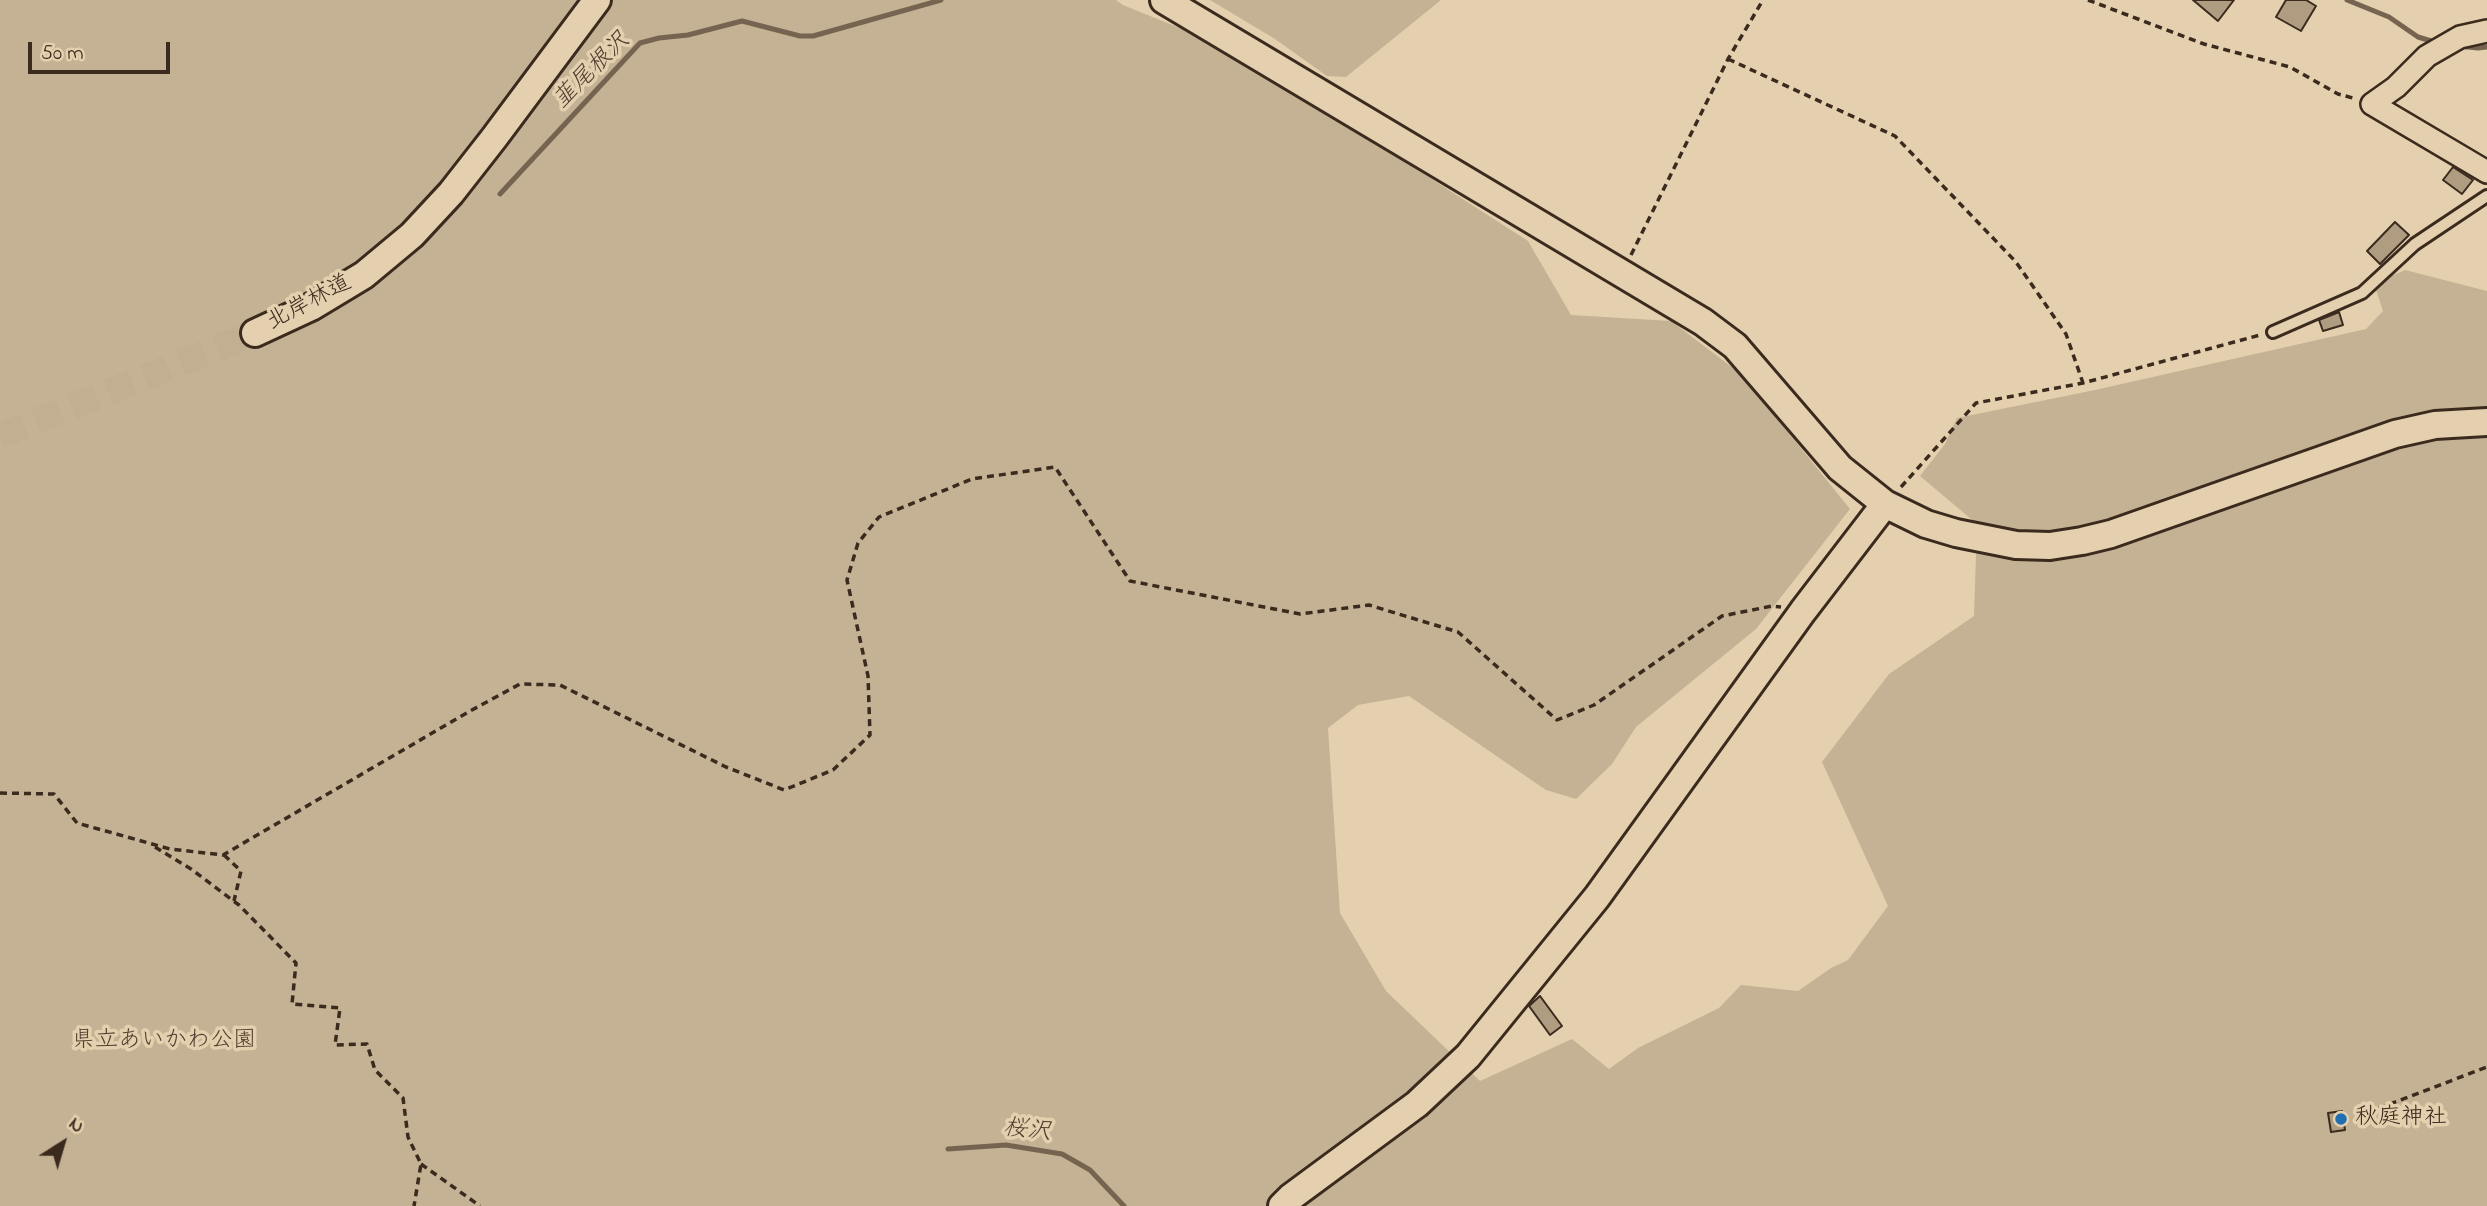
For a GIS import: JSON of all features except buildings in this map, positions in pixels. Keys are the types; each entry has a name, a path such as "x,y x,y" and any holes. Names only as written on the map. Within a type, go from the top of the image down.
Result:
{"street":[{"name":"北岸林道","path":"255,333 311,307 364,275 412,236 451,193 597,0"},
{"path":"1164,0 1703,321 1735,346 1840,468 1885,504 1926,524 2016,545 2050,545 2111,534 2395,434 2435,425 2487,422"},
{"path":"2487,31 2460,37 2427,56 2396,87 2372,104 2487,172"},
{"path":"1282,1206 1416,1104 1468,1056 1597,897 1803,611 1885,504"}],"lane":[{"path":"2273,332 2362,293 2415,244 2487,196"}],"path":[{"path":"1623,273 1728,59 1763,0"},
{"path":"2088,0 2204,44 2290,67 2338,94 2372,104"},
{"path":"1728,59 1895,136 2016,262 2066,334 2083,383"},
{"path":"1885,504 1976,403 2083,383 2273,332"},
{"path":"0,793 54,794 76,823 170,849 223,855 520,684 560,685 726,767 784,790 833,770 870,735 868,676 847,580 858,543 878,517 972,479 1055,467 1130,581 1300,614 1369,605 1458,632 1557,720 1594,705 1722,617 1772,606 1803,611"},
{"path":"149,843 191,869 234,901 296,963 292,1004 340,1008 335,1045 367,1044 375,1070 403,1098 408,1137 421,1164 480,1206"},
{"path":"223,855 241,872 234,901"},
{"path":"2356,1117 2487,1067"},
{"path":"414,1206 421,1164"}],"green space":[{"name":"県立あいかわ公園","path":"0,0 1116,0 1202,37 1528,241 1571,315 1671,321 1741,374 1850,509 1756,629 1636,727 1612,764 1576,799 1546,790 1409,696 1358,705 1328,728 1340,913 1386,991 1480,1081 1572,1039 1609,1069 1638,1048 1719,1008 1741,985 1798,991 1831,968 1848,960 1888,906 1822,762 1889,674 1974,616 1977,524 1920,476 1945,444 1957,418 2366,329 2383,311 2374,284 2405,270 2487,291 2487,1206 0,1206"},
{"path":"1210,0 1441,0 1346,77 1327,76 1275,39"}],"waterway":[{"name":"韮尾根沢","path":"500,194 640,43 688,35 742,21 800,36 813,36 941,0"},
{"name":"韮尾根沢","path":"2347,0 2389,17 2418,37 2438,43"},
{"name":"韮尾根沢","path":"2458,46 2487,47"},
{"name":"桜沢","path":"948,1149 1006,1145 1062,1154 1090,1170 1124,1206"}],"tunnel":[{"path":"0,436 255,333"}],"place":[{"name":"秋庭神社","path":"2341,1119"}]}
